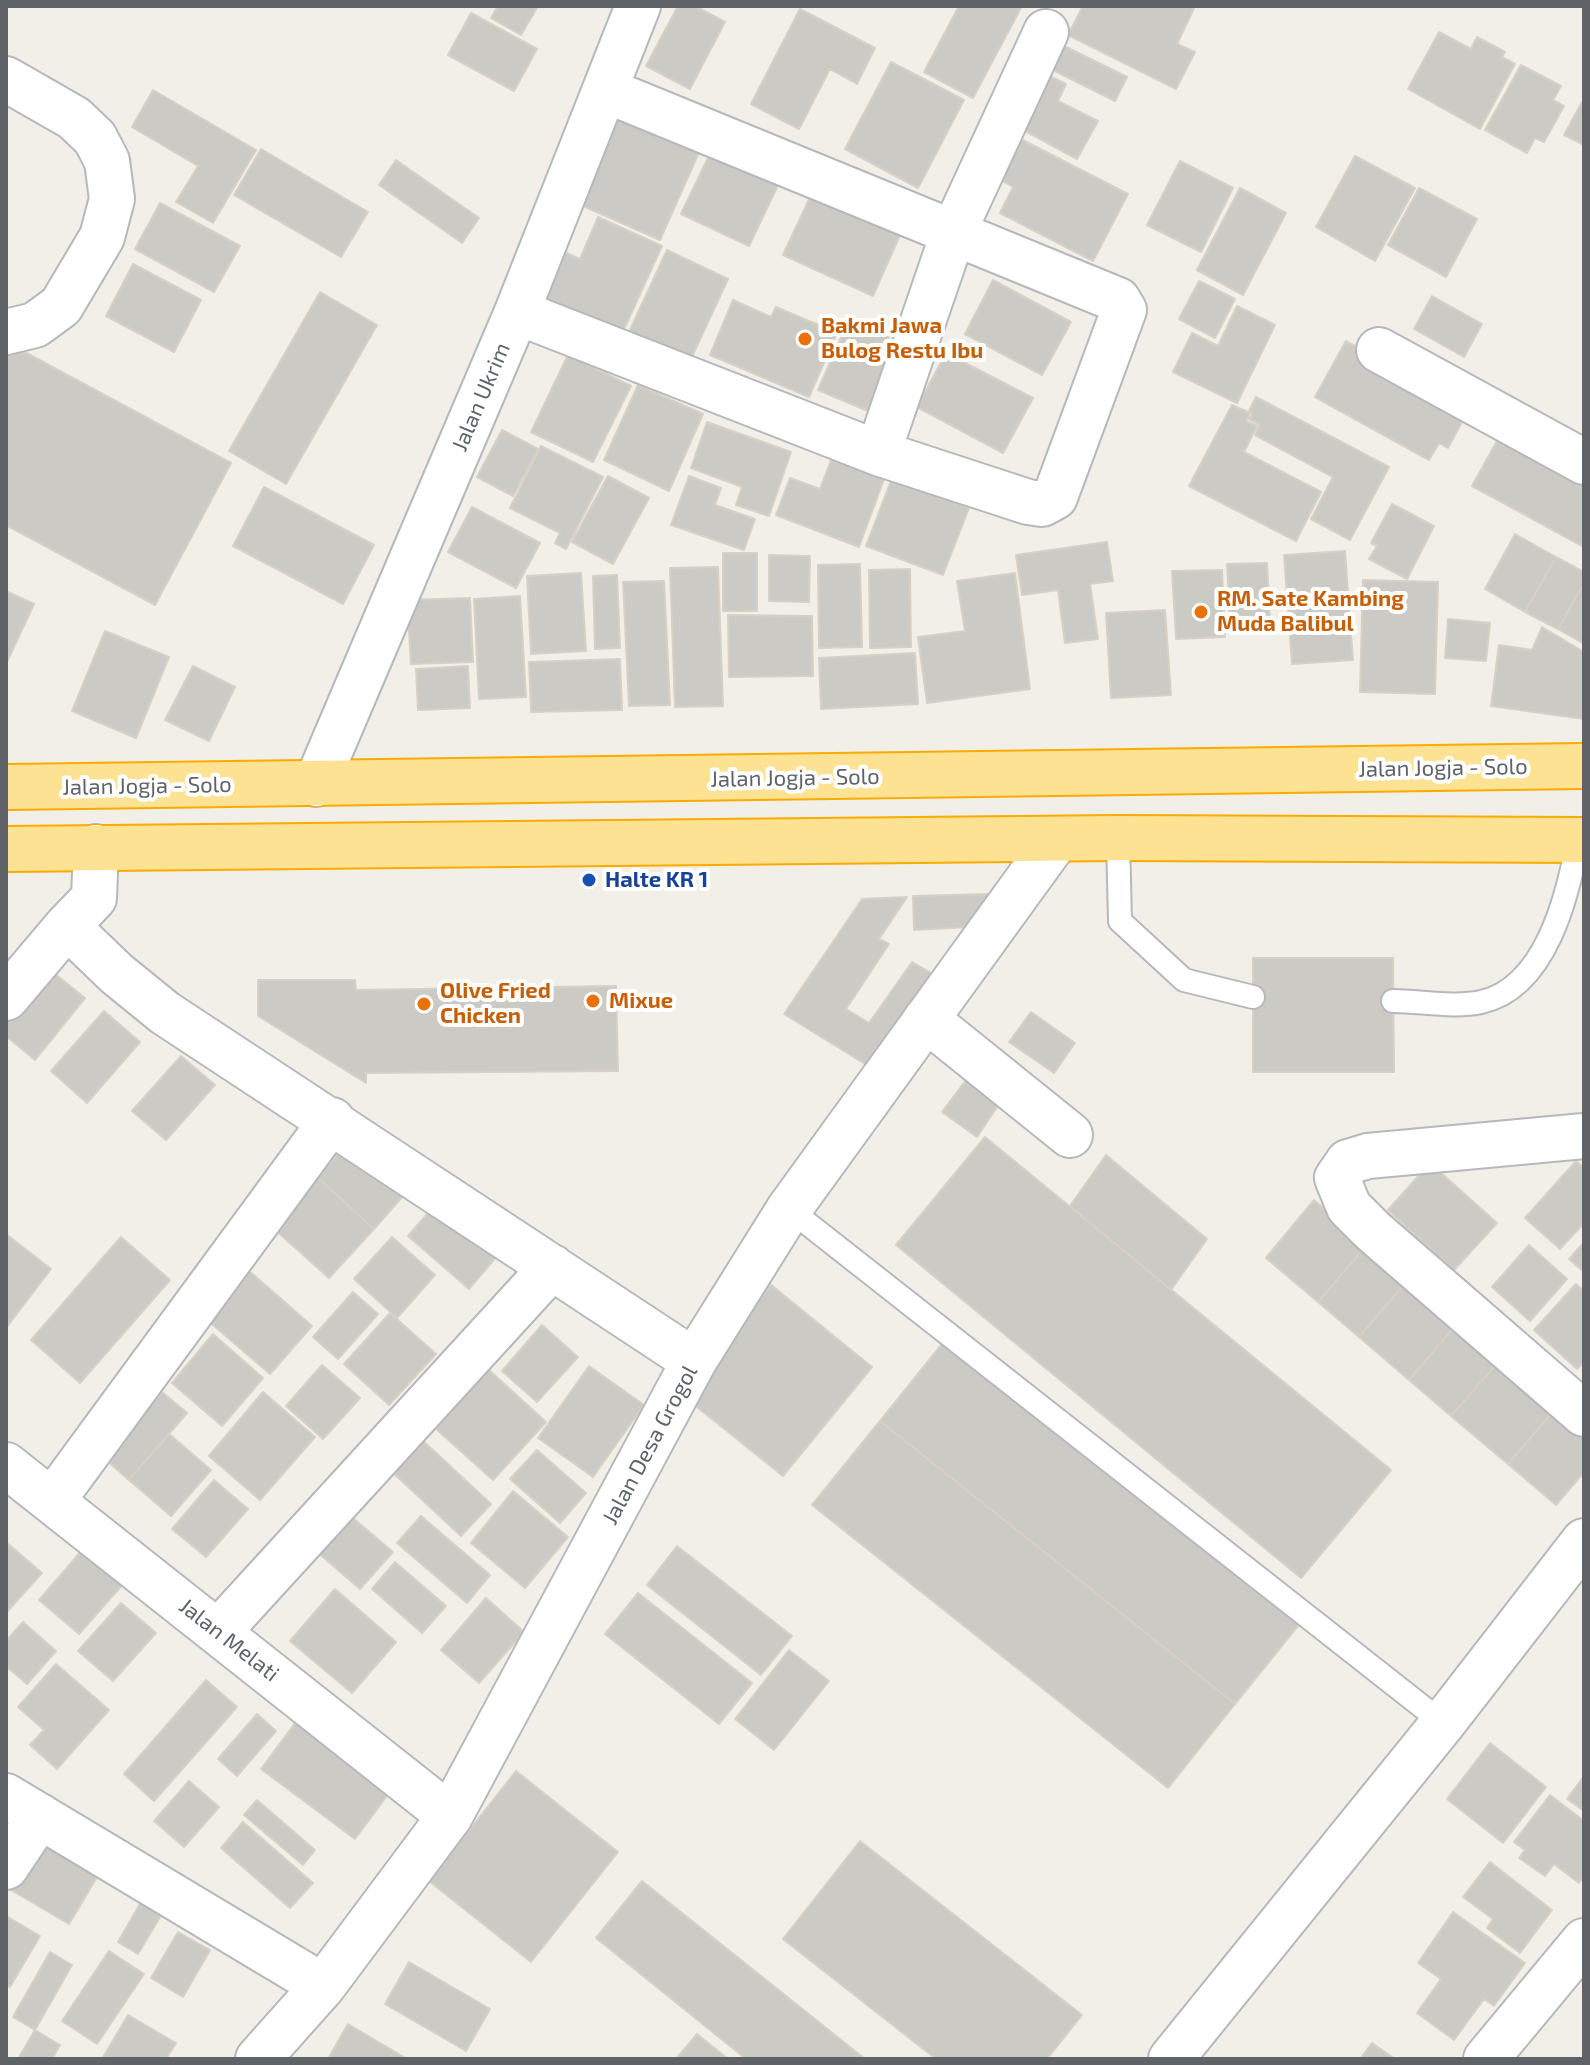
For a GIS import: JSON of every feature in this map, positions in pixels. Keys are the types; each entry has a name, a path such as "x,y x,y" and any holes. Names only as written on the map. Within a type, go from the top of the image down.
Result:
{"highway":[{"name":"Jalan Jogja - Solo","path":"6,787 1584,766"},
{"path":"6,849 1118,838 1581,840"}],"street":[{"name":"Jalan Ukrim","path":"316,784 517,312 636,7"},
{"path":"878,453 954,231 1046,32"},
{"path":"6,79 74,118 95,138 107,161 112,199 102,237 61,306 35,325 6,332"},
{"path":"517,312 878,453 1042,504 1055,497 1124,310 1118,300 605,90"},
{"path":"1379,350 1584,462"},
{"name":"Jalan Desa Grogol","path":"258,2059 323,1986 450,1816 694,1361 789,1209 1057,839"},
{"path":"6,998 94,898 96,847"},
{"path":"67,926 117,974 165,1013 694,1361"},
{"path":"926,1019 1070,1135"},
{"path":"53,1500 332,1120"},
{"path":"1584,1136 1368,1156 1348,1162 1337,1178 1349,1207 1373,1231 1584,1414"},
{"path":"218,1632 552,1267"},
{"name":"Jalan Melati","path":"6,1465 450,1816"},
{"path":"1171,2059 1443,1723 1584,1541"},
{"path":"6,1867 23,1806 323,1986"},
{"path":"1486,2059 1577,1958"}],"lane":[{"path":"1118,838 1120,921 1184,980 1253,997"},
{"path":"1393,1001 1481,1002 1520,982 1566,903 1581,840"},
{"path":"789,1209 1443,1723"}],"building":[{"path":"498,6 538,6 521,35 491,18"},
{"path":"678,6 695,6 725,22 690,89 646,66"},
{"path":"959,6 1022,6 973,98 924,72"},
{"path":"1083,6 1195,6 1177,44 1195,52 1176,89 1068,35"},
{"path":"800,9 875,48 857,84 830,69 799,129 751,104"},
{"path":"471,13 537,49 514,91 448,55"},
{"path":"1439,32 1471,49 1477,37 1505,52 1502,57 1515,64 1480,129 1408,89"},
{"path":"1056,42 1127,77 1115,101 1045,66"},
{"path":"891,62 964,100 918,188 845,149"},
{"path":"1521,65 1561,86 1553,100 1564,106 1544,142 1535,138 1527,153 1485,130"},
{"path":"1043,73 1066,84 1058,101 1098,121 1077,159 1016,126"},
{"path":"153,90 256,150 213,223 176,202 198,166 132,127"},
{"path":"618,100 705,139 660,240 574,202"},
{"path":"1584,103 1584,145 1564,135"},
{"path":"1015,136 1128,194 1093,261 1000,213 1013,187 994,176"},
{"path":"714,145 782,177 749,246 681,214"},
{"path":"261,149 368,212 341,257 234,195"},
{"path":"1355,156 1415,188 1375,261 1316,227"},
{"path":"396,160 479,218 462,243 379,185"},
{"path":"1180,161 1233,188 1201,252 1147,225"},
{"path":"1240,188 1286,213 1243,295 1197,270"},
{"path":"1419,188 1477,219 1446,277 1388,245"},
{"path":"811,195 900,235 873,296 783,255"},
{"path":"160,203 240,246 214,292 135,249"},
{"path":"598,217 662,246 620,338 526,296 549,245 580,259"},
{"path":"667,250 728,279 690,361 629,332"},
{"path":"133,264 201,300 174,352 106,316"},
{"path":"993,280 1071,322 1042,375 965,334"},
{"path":"1199,281 1235,299 1215,338 1179,319"},
{"path":"320,292 377,325 286,484 229,451"},
{"path":"1432,296 1482,324 1464,357 1414,329"},
{"path":"733,300 771,317 776,307 837,333 809,397 710,355"},
{"path":"1237,306 1275,325 1237,403 1173,372 1192,333 1218,346"},
{"path":"850,317 890,335 884,348 900,356 875,414 818,390"},
{"path":"1346,341 1469,409 1448,448 1439,443 1429,460 1315,397"},
{"path":"6,342 231,463 155,605 6,525"},
{"path":"946,353 1033,398 1003,453 917,407"},
{"path":"568,355 631,386 593,462 531,432"},
{"path":"638,385 703,414 669,491 604,460"},
{"path":"1256,397 1389,467 1350,540 1311,519 1333,477 1255,435 1260,425 1249,419 1253,413 1249,411"},
{"path":"1232,405 1250,413 1246,421 1257,426 1244,452 1321,492 1296,541 1189,486"},
{"path":"707,422 791,452 769,516 736,505 742,487 691,468"},
{"path":"502,430 538,449 513,496 477,477"},
{"path":"1502,432 1584,477 1584,547 1472,486"},
{"path":"541,446 603,477 566,549 555,543 560,533 510,508"},
{"path":"831,460 884,479 859,547 776,515 790,478 820,489"},
{"path":"608,476 649,498 613,564 572,542"},
{"path":"689,476 721,488 715,505 755,519 744,550 671,525"},
{"path":"892,478 969,508 943,575 866,546"},
{"path":"264,487 374,545 343,604 233,546"},
{"path":"1392,504 1434,526 1407,579 1369,559 1377,546 1371,543"},
{"path":"472,507 540,543 516,588 448,552"},
{"path":"1515,534 1556,557 1525,612 1485,589"},
{"path":"1107,542 1113,581 1090,584 1098,639 1065,643 1058,590 1022,595 1016,555"},
{"path":"1345,551 1353,660 1292,664 1284,555"},
{"path":"723,553 757,553 757,611 723,611"},
{"path":"769,555 810,556 809,602 769,601"},
{"path":"1556,557 1584,572 1584,583 1558,629 1525,612"},
{"path":"1267,563 1270,621 1230,622 1227,564"},
{"path":"860,564 862,647 819,648 818,565"},
{"path":"718,567 723,706 675,707 670,568"},
{"path":"910,569 911,647 870,648 869,570"},
{"path":"1222,570 1225,637 1176,639 1172,571"},
{"path":"581,573 586,651 531,654 527,576"},
{"path":"1015,573 1030,689 927,703 918,637 965,631 957,581"},
{"path":"617,575 620,648 595,649 593,576"},
{"path":"1363,580 1438,582 1435,694 1360,692"},
{"path":"664,581 670,705 629,706 623,582"},
{"path":"1584,583 1584,644 1558,629"},
{"path":"6,591 34,604 6,664"},
{"path":"520,596 526,697 479,699 474,599"},
{"path":"470,598 473,662 411,664 407,600"},
{"path":"1165,610 1171,695 1111,698 1106,613"},
{"path":"728,615 812,616 813,676 729,677"},
{"path":"1448,619 1490,623 1486,661 1445,658"},
{"path":"1542,627 1584,652 1584,719 1491,706 1499,645 1532,650"},
{"path":"105,631 169,657 136,738 72,711"},
{"path":"915,653 918,704 821,709 819,658"},
{"path":"620,659 622,710 531,712 529,662"},
{"path":"193,666 235,687 209,741 165,720"},
{"path":"468,666 470,708 418,710 416,669"},
{"path":"988,894 970,927 914,930 913,896"},
{"path":"907,897 879,939 889,944 846,1009 869,1023 912,962 938,977 873,1069 784,1014 862,899"},
{"path":"1253,958 1393,958 1394,1072 1253,1072"},
{"path":"44,965 85,998 35,1060 6,1036 6,1011"},
{"path":"258,980 355,980 356,990 616,986 618,1071 366,1073 366,1083 258,1016"},
{"path":"104,1011 140,1042 87,1103 51,1071"},
{"path":"1031,1012 1075,1043 1054,1073 1009,1042"},
{"path":"181,1056 215,1085 166,1140 132,1111"},
{"path":"966,1080 1001,1101 977,1137 942,1112"},
{"path":"355,1136 411,1187 374,1229 317,1177"},
{"path":"985,1137 1391,1470 1301,1578 896,1245"},
{"path":"1106,1155 1207,1239 1171,1290 1070,1206"},
{"path":"1576,1161 1584,1168 1584,1223 1560,1249 1525,1218"},
{"path":"1430,1163 1497,1223 1454,1270 1388,1210"},
{"path":"317,1177 374,1229 329,1278 272,1227"},
{"path":"442,1197 503,1249 469,1289 408,1236"},
{"path":"1314,1200 1367,1245 1318,1302 1266,1258"},
{"path":"6,1234 51,1269 6,1328"},
{"path":"121,1237 170,1280 80,1383 31,1340"},
{"path":"392,1237 435,1275 397,1318 354,1279"},
{"path":"1584,1242 1584,1272 1569,1259"},
{"path":"1367,1245 1408,1280 1359,1337 1318,1302"},
{"path":"1529,1245 1567,1279 1530,1321 1492,1287"},
{"path":"248,1270 312,1326 270,1374 206,1319"},
{"path":"1408,1280 1458,1323 1409,1380 1359,1337"},
{"path":"1576,1284 1584,1291 1584,1362 1577,1369 1534,1330"},
{"path":"771,1285 872,1367 783,1476 682,1395"},
{"path":"353,1292 378,1314 338,1359 313,1337"},
{"path":"390,1313 436,1354 389,1405 344,1364"},
{"path":"1458,1323 1501,1359 1451,1416 1409,1380"},
{"path":"542,1325 578,1357 537,1402 502,1371"},
{"path":"213,1334 263,1378 222,1426 172,1383"},
{"path":"946,1339 1301,1622 1235,1704 880,1421"},
{"path":"1501,1359 1557,1407 1508,1464 1451,1416"},
{"path":"322,1365 360,1398 323,1439 286,1406"},
{"path":"589,1366 644,1405 593,1477 538,1438"},
{"path":"489,1370 546,1422 493,1480 435,1428"},
{"path":"162,1392 187,1413 129,1480 105,1459"},
{"path":"263,1392 315,1437 260,1500 209,1456"},
{"path":"1557,1407 1584,1430 1584,1472 1556,1505 1508,1464"},
{"path":"880,1421 1235,1704 1168,1788 812,1505"},
{"path":"169,1434 211,1470 171,1516 129,1480"},
{"path":"420,1438 491,1504 461,1536 390,1470"},
{"path":"537,1450 586,1493 560,1523 510,1479"},
{"path":"214,1480 248,1509 206,1557 172,1529"},
{"path":"513,1491 568,1537 525,1588 471,1543"},
{"path":"340,1507 393,1552 360,1589 308,1544"},
{"path":"421,1516 490,1575 467,1603 397,1543"},
{"path":"91,1540 131,1575 79,1634 39,1600"},
{"path":"6,1542 42,1573 6,1613"},
{"path":"677,1546 792,1636 761,1675 647,1585"},
{"path":"395,1562 446,1606 422,1633 372,1589"},
{"path":"335,1589 396,1642 352,1693 290,1641"},
{"path":"638,1593 752,1683 719,1724 605,1634"},
{"path":"486,1598 524,1632 479,1683 441,1650"},
{"path":"121,1603 156,1633 113,1681 78,1651"},
{"path":"23,1622 56,1651 27,1684 6,1666 6,1641"},
{"path":"789,1650 829,1681 774,1750 735,1719"},
{"path":"56,1664 109,1710 57,1769 30,1745 44,1730 18,1707"},
{"path":"206,1680 237,1707 154,1801 124,1774"},
{"path":"257,1714 276,1731 237,1776 218,1759"},
{"path":"298,1719 392,1789 355,1839 261,1769"},
{"path":"1490,1743 1546,1787 1503,1843 1447,1799"},
{"path":"516,1771 618,1852 531,1962 429,1881"},
{"path":"1584,1776 1584,1811 1567,1799"},
{"path":"189,1781 219,1807 184,1847 154,1821"},
{"path":"1550,1795 1584,1821 1584,1876 1579,1883 1554,1864 1545,1876 1519,1858 1525,1850 1514,1842"},
{"path":"257,1800 315,1850 303,1865 244,1815"},
{"path":"243,1822 313,1883 290,1908 221,1848"},
{"path":"44,1833 103,1867 69,1924 11,1890"},
{"path":"860,1841 1082,2015 1047,2059 936,2059 783,1939"},
{"path":"1490,1862 1552,1910 1520,1953 1487,1928 1493,1919 1463,1897"},
{"path":"642,1881 865,2059 746,2059 596,1938"},
{"path":"145,1895 166,1907 138,1954 118,1942"},
{"path":"1453,1912 1525,1963 1494,2006 1484,1999 1454,2040 1417,2013 1441,1979 1418,1963"},
{"path":"6,1916 40,1936 10,1987 6,1984"},
{"path":"178,1932 210,1950 183,1997 151,1978"},
{"path":"109,1951 144,1974 97,2044 62,2021"},
{"path":"50,1952 72,1965 35,2030 13,2017"},
{"path":"409,1962 490,2009 466,2051 385,2004"},
{"path":"128,2015 176,2043 166,2059 102,2059"},
{"path":"348,2024 407,2059 328,2059"},
{"path":"35,2030 60,2045 52,2059 18,2059"},
{"path":"697,2034 728,2059 676,2059"},
{"path":"1372,2043 1395,2059 1360,2059"}],"place":[{"name":"Bakmi Jawa Bulog Restu Ibu","path":"805,339"},
{"name":"RM. Sate Kambing Muda Balibul","path":"1201,612"},
{"name":"Halte KR 1","path":"589,880"},
{"name":"Mixue","path":"593,1001"},
{"name":"Olive Fried Chicken","path":"424,1004"}]}
